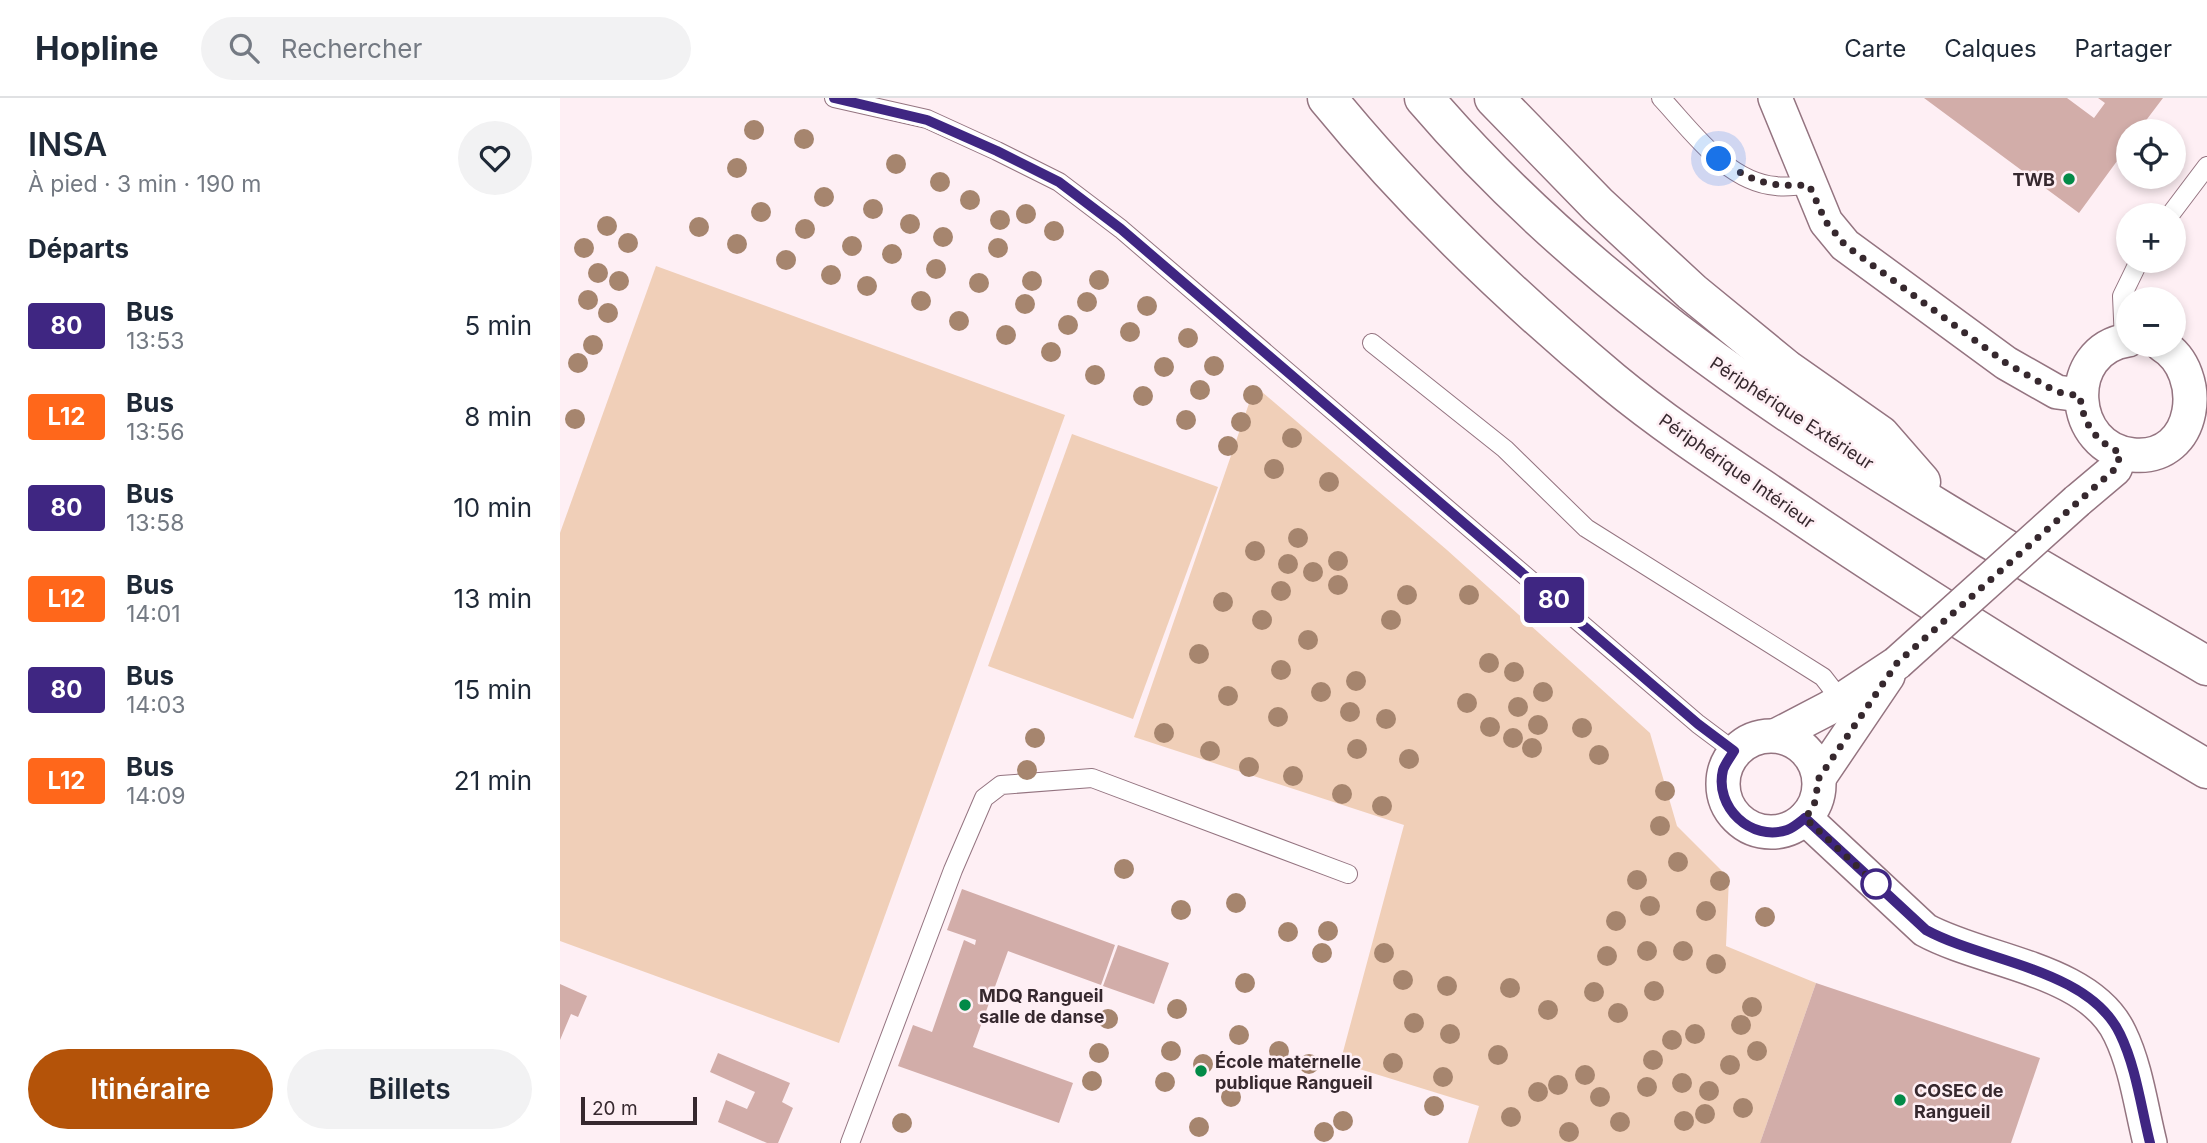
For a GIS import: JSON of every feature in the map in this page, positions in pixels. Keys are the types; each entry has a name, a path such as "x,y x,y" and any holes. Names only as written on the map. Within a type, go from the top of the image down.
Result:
{"highway":[{"name":"Périphérique Intérieur","path":"1326,98 1402,186 1474,256 1604,373 1653,412 1891,576 2044,673 2207,769"},
{"name":"Périphérique Extérieur","path":"1424,98 1550,230 1706,357 1951,516 2207,666"},
{"path":"1494,98 1598,205 1692,292 1786,369 1880,435 1951,516"}],"street":[{"path":"1774,98 1826,222 1845,245 2006,363 2057,392 2080,396"},
{"path":"2116,345 2102,352 2093,361 2086,372 2080,396 2087,425 2096,437 2121,453 2149,454 2174,443 2190,423 2201,383 2179,357"},
{"path":"1849,710 1777,735 1754,738 1734,751 1723,769 1722,791 1730,811 1746,826 1766,833 1788,830 1805,818 1816,799 1819,778 1849,710 1897,663 2115,469 2121,453"},
{"path":"1777,735 1792,740 1805,749 1814,762 1819,778"},
{"path":"1805,818 1926,930 1947,942 2079,990 2104,1007 2120,1034 2132,1068 2150,1143"}],"lane":[{"path":"834,98 927,120 1059,182 1121,229 1698,724 1734,751"},
{"path":"1661,98 1719,159 1750,180 1776,187 1809,185"},
{"path":"2179,203 2207,166"},
{"path":"1372,343 1505,449 1586,528 1823,677 1849,710"},
{"path":"850,1143 953,870 984,798 1001,785 1092,778 1348,874"}],"shaded area":[{"path":"656,266 1065,415 839,1043 560,941 560,533"},
{"path":"1255,386 1447,550 1650,733 1677,826 1729,878 1726,946 1816,983 1760,1143 1468,1143 1479,1106 1340,1063 1404,825 1134,737"},
{"path":"1072,434 1218,487 1133,719 988,666"}],"building":[{"name":"TWB","path":"1924,98 2067,98 2094,118 2105,103 2098,98 2163,98 2147,119 2116,119 2116,162 2079,213"},
{"name":"MDQ Rangueil salle de danse","path":"962,889 1115,945 1101,985 1008,951 973,1047 1073,1083 1059,1123 898,1066 913,1025 932,1032 964,940 975,945 976,940 947,930"},
{"path":"1118,945 1169,963 1154,1004 1103,986"},
{"name":"COSEC de Rangueil","path":"1816,983 2040,1058 2011,1143 1760,1143"},
{"path":"560,984 587,996 578,1017 571,1014 560,1040"},
{"path":"718,1053 790,1083 782,1102 793,1108 778,1143 767,1143 718,1122 726,1100 747,1109 755,1092 710,1072"}],"bus line":[{"name":"80","path":"834,98 927,120 1059,182 1121,229 1698,724 1734,751 1723,769 1722,791 1730,811 1746,826 1766,833 1788,830 1805,818 1926,930 1947,942 2079,990 2104,1007 2120,1034 2132,1068 2150,1143"}],"place":[{"name":"TWB","path":"2069,179"},
{"name":"MDQ Rangueil salle de danse","path":"965,1005"},
{"name":"École maternelle publique Rangueil","path":"1201,1071"},
{"name":"COSEC de Rangueil","path":"1900,1100"}],"route":[{"path":"1719,159 1750,180 1776,187 1809,185 1826,222 1845,245 2006,363 2057,392 2080,396 2087,425 2096,437 2121,453 2115,469 1897,663 1819,778 1819,792 1814,806 1805,818 1876,884"}]}
